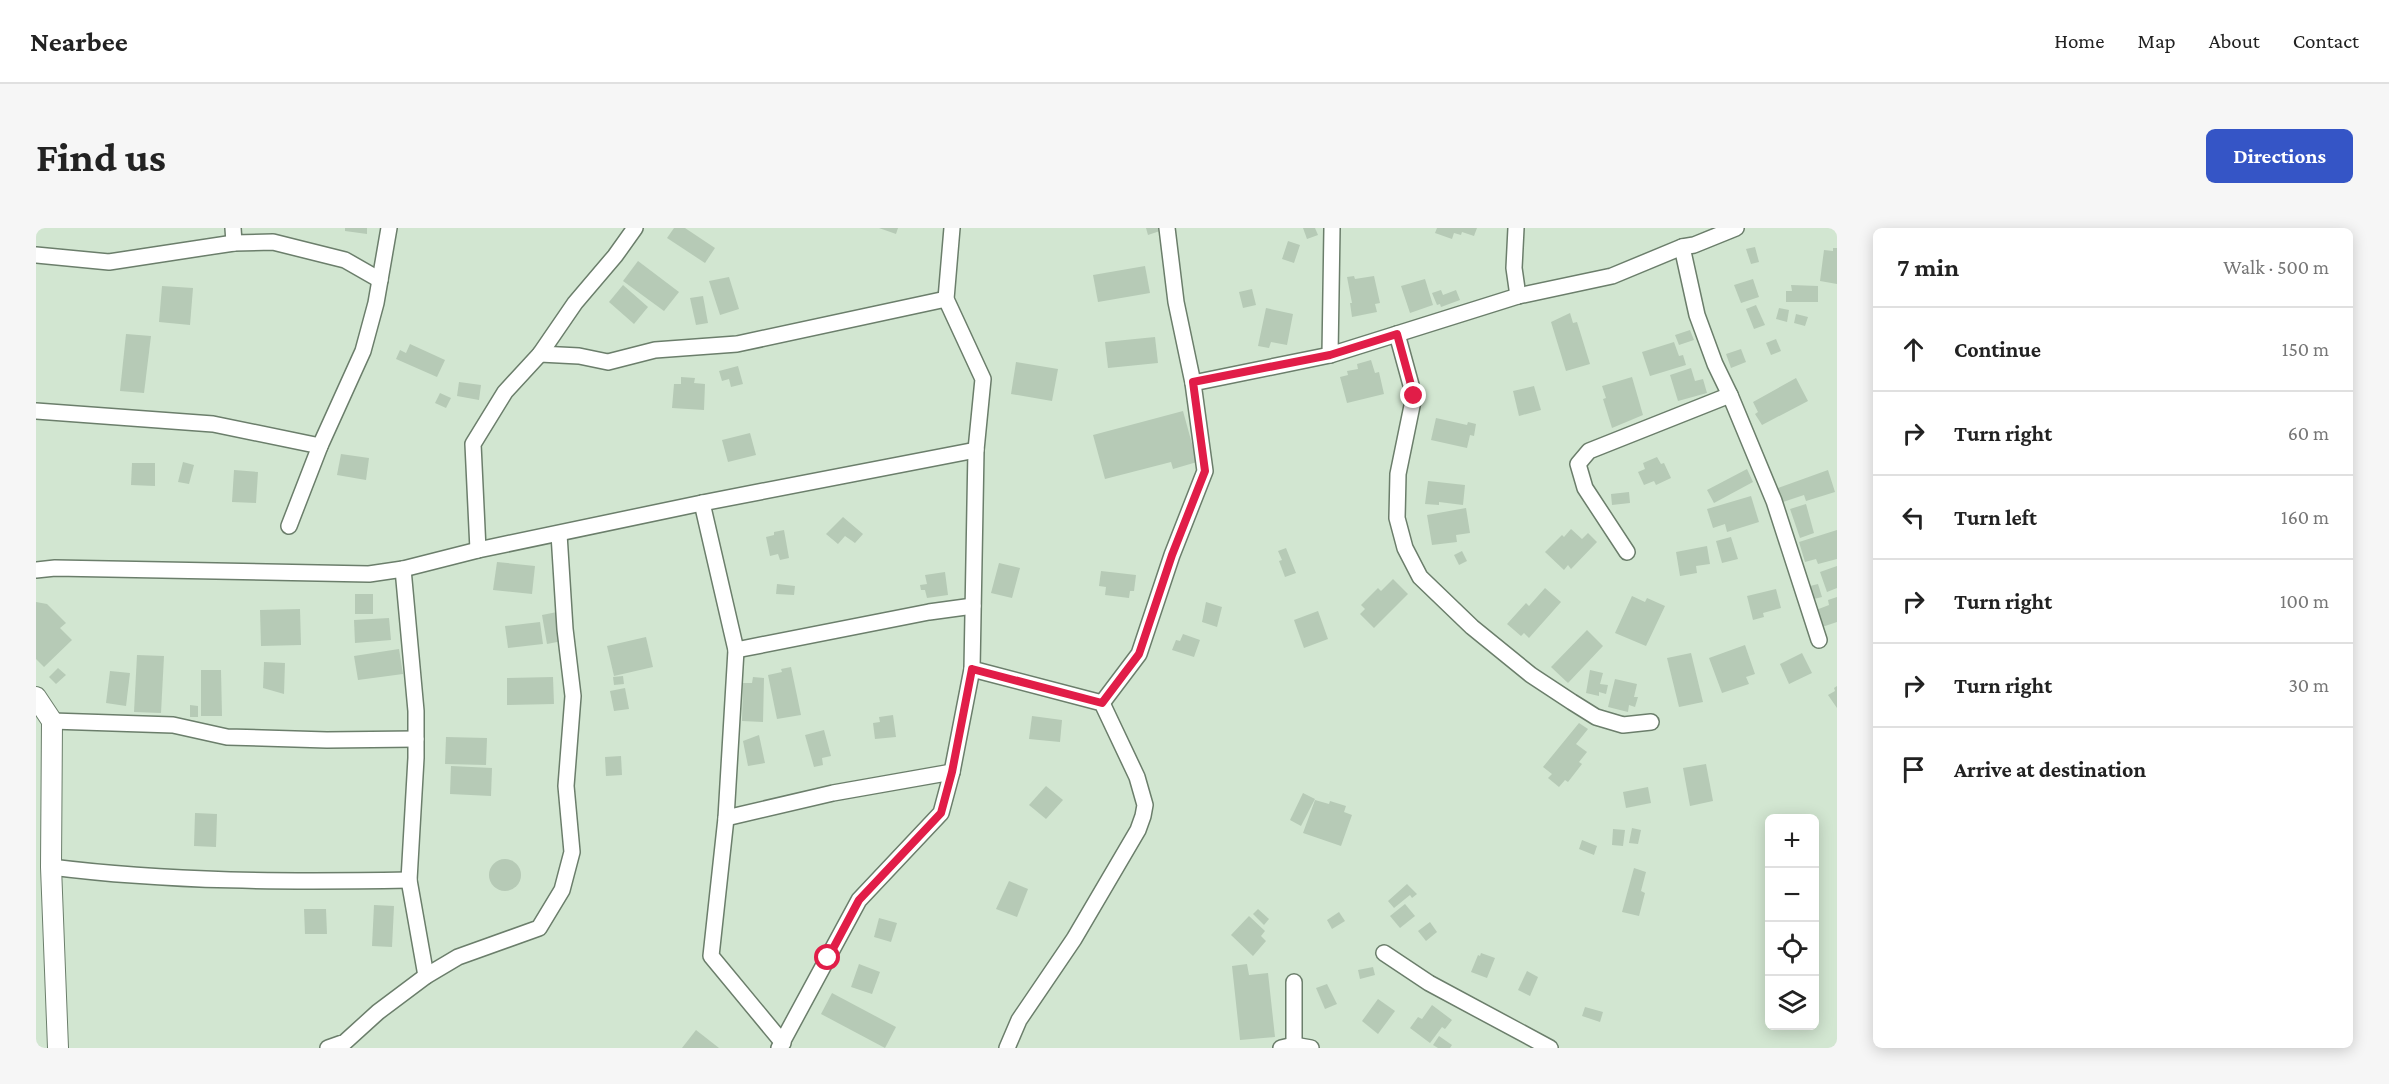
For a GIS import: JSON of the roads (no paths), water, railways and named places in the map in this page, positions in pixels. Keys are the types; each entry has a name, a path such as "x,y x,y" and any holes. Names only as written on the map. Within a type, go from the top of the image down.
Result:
{"street":[{"path":"289,526 320,446 363,351 380,280 389,228"},
{"path":"478,550 473,444 506,392 540,354 575,303 615,256 635,228"},
{"path":"702,503 736,650 726,818 711,956 781,1046 859,900 941,813 952,772 972,669 976,450 983,379 946,300 952,228"},
{"path":"1102,703 1139,654 1172,555 1205,471 1193,382 1176,302 1167,228"},
{"path":"1330,355 1332,228"},
{"path":"1516,228 1514,268 1518,296"},
{"path":"1193,382 1330,355 1518,296 1612,276 1736,228"},
{"path":"36,255 109,262 233,236 273,242 345,260 380,280"},
{"path":"1682,247 1697,315 1715,364 1774,501 1819,640"},
{"path":"540,354 579,356 608,362 655,350 737,344 946,300"},
{"path":"1397,334 1414,396 1398,474 1397,518 1405,548 1420,577 1472,627 1531,675 1572,702 1596,717 1623,725 1651,722"},
{"path":"1627,552 1585,488 1578,464 1589,451 1730,395"},
{"path":"36,411 213,424 320,446"},
{"path":"36,570 55,568 369,574 403,569 478,550 702,503 976,450"},
{"path":"328,1048 345,1042 378,1012 426,976 458,957 539,928 562,890 572,852 566,786 573,696 565,629 559,534"},
{"path":"403,569 416,711 409,880 426,976"},
{"path":"736,650 930,612 973,606"},
{"path":"972,669 1102,703"},
{"path":"36,697 52,721 51,867 58,1048"},
{"path":"1007,1048 1019,1020 1074,939 1138,830 1143,816 1145,805 1137,777 1102,703"},
{"path":"52,721 173,725 228,737 327,740 416,739"},
{"path":"726,818 833,793 952,772"},
{"path":"51,867 112,875 219,879 409,880"},
{"path":"1384,953 1429,983 1550,1048"},
{"path":"1294,982 1288,1046 1311,1048"}]}
